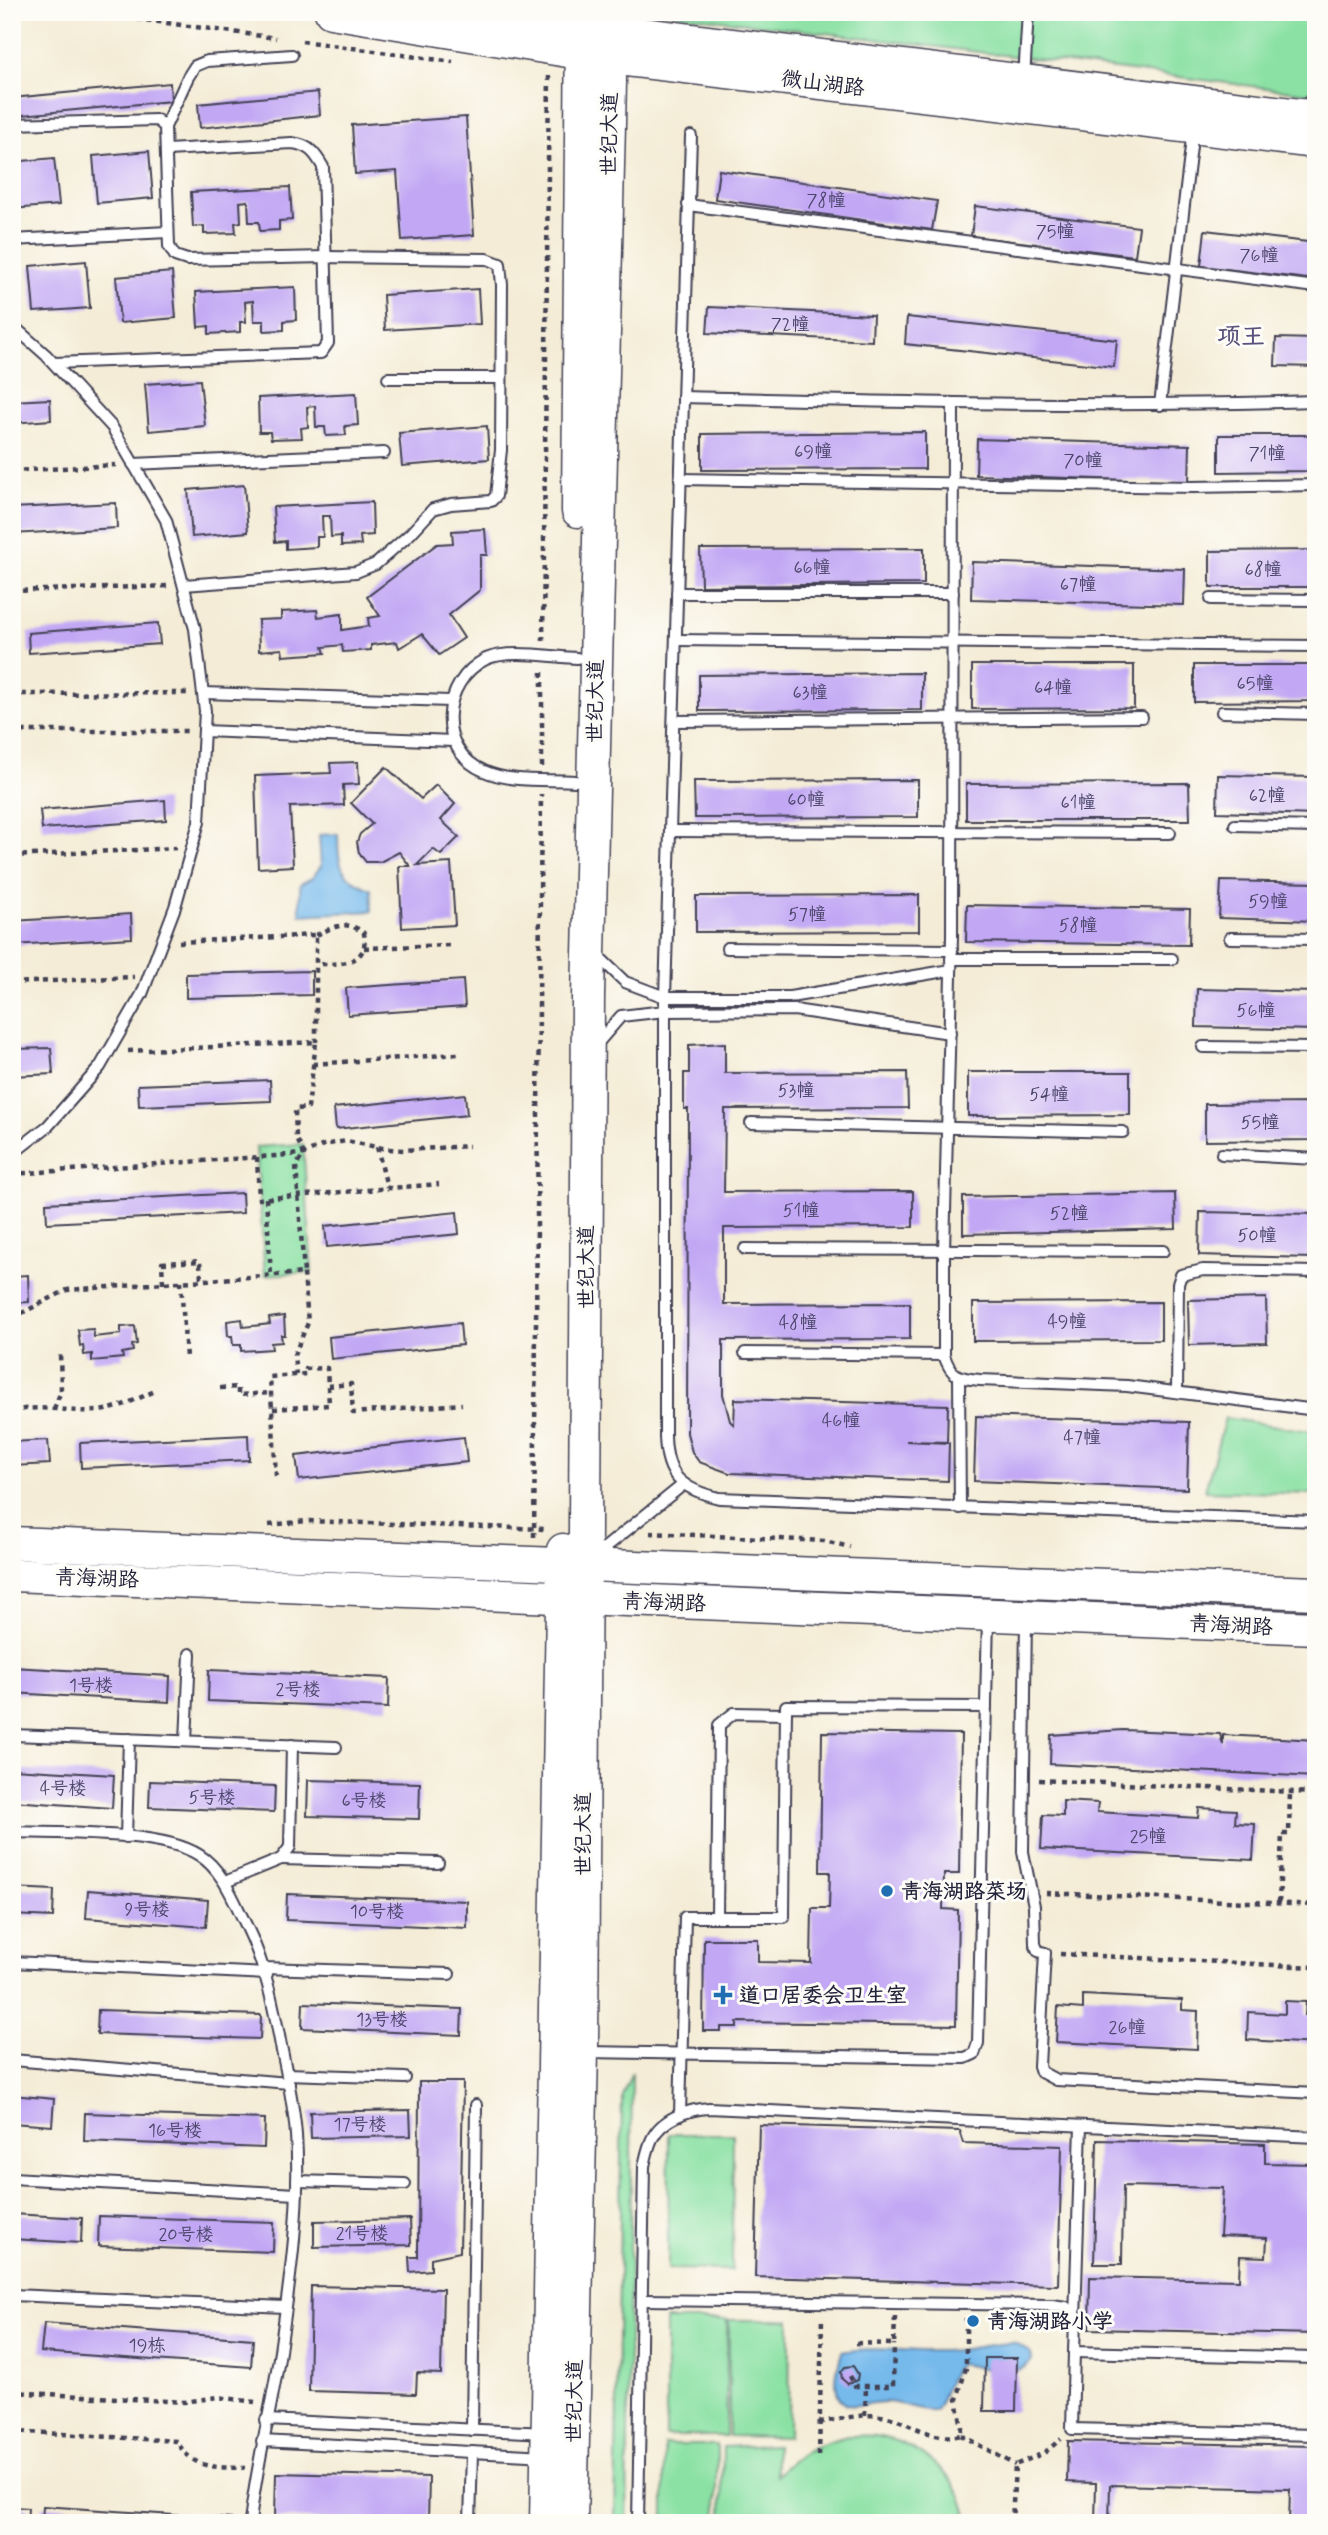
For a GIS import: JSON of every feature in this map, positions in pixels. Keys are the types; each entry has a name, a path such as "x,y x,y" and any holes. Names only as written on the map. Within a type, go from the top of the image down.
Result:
{"street":[{"name":"微山湖路","path":"331,12 544,65 594,39 1024,81 1316,142"},
{"name":"微山湖路","path":"488,12 594,39 1195,115 1310,108"},
{"name":"世纪大道","path":"546,2523 560,2446 582,2052 573,1598 560,1564 568,996 594,39"},
{"name":"世纪大道","path":"560,1564 587,1056 594,39"},
{"name":"青海湖路","path":"12,1543 1316,1593"},
{"name":"青海湖路","path":"12,1575 1316,1628"},
{"name":"世纪大道","path":"571,2523 560,2446 573,1598"}],"lane":[{"path":"1024,81 1028,12"},
{"path":"184,585 356,572 376,564 433,509 451,504 491,502 496,496 501,450 502,285 499,264 487,259 325,257 187,260 175,256 169,246 165,127 195,66 207,61 292,55"},
{"path":"1160,405 1195,115"},
{"path":"12,124 157,120 165,127"},
{"path":"691,136 665,997 666,1457 674,1475 696,1493 719,1499 1316,1521"},
{"path":"54,363 321,353 328,343 323,167 314,153 303,144 167,150"},
{"path":"688,205 1316,287"},
{"path":"12,240 167,232"},
{"path":"12,325 54,363 112,427 166,520 195,629 204,693 199,822 162,943 142,994 100,1067 48,1126 12,1154"},
{"path":"388,378 501,378"},
{"path":"683,397 953,404 1160,405 1316,401"},
{"path":"953,404 951,959 944,1251 944,1355 948,1367 959,1378 1127,1386 1316,1410"},
{"path":"134,464 384,453"},
{"path":"680,479 1193,487 1316,485"},
{"path":"677,593 953,593"},
{"path":"1211,598 1316,600"},
{"path":"676,640 1316,646"},
{"path":"575,781 502,776 482,771 466,758 453,741 448,721 450,701 458,683 471,668 488,658 507,654 577,658"},
{"path":"204,693 450,701"},
{"path":"1222,712 1316,714"},
{"path":"674,721 1142,717"},
{"path":"204,731 453,741"},
{"path":"1235,825 1316,827"},
{"path":"670,831 1170,834"},
{"path":"1230,938 1316,939"},
{"path":"589,947 625,982 665,997 790,997 951,959"},
{"path":"727,948 951,959 1172,959"},
{"path":"587,1056 621,1016 665,1011 793,1010 950,1033"},
{"path":"1203,1047 1316,1048"},
{"path":"751,1123 1123,1132"},
{"path":"1222,1154 1316,1159"},
{"path":"745,1249 1163,1251"},
{"path":"1177,1392 1178,1284 1181,1275 1203,1270 1316,1272"},
{"path":"745,1353 944,1355"},
{"path":"959,1378 960,1508"},
{"path":"560,1564 684,1484"},
{"path":"582,2052 965,2058 974,2054 978,2043 988,1615"},
{"path":"1026,1616 1023,1852 1034,1906 1034,1944 1038,1951 1045,1953 1039,2066 1041,2072 1056,2080 1316,2093"},
{"path":"186,1741 190,1654"},
{"path":"680,2115 685,1917 783,1917 786,1706 986,1707"},
{"path":"717,1917 719,1725 734,1713 786,1714"},
{"path":"12,1735 336,1747"},
{"path":"126,1837 129,1739"},
{"path":"281,1859 290,1847 292,1745"},
{"path":"12,1832 126,1837 180,1844 202,1857 225,1882 256,1945 265,1971 288,2079 296,2134 297,2194 280,2352 257,2469 250,2523"},
{"path":"225,1882 281,1859 438,1863"},
{"path":"12,1962 449,1974"},
{"path":"12,2060 288,2079 405,2078"},
{"path":"472,2430 476,2105"},
{"path":"638,2523 644,2166 652,2137 669,2121 694,2109 709,2108 1316,2137"},
{"path":"1081,2126 1072,2429 1316,2435"},
{"path":"12,2178 297,2194"},
{"path":"296,2181 405,2184"},
{"path":"12,2295 285,2307"},
{"path":"642,2300 1052,2305 1066,2307 1075,2316"},
{"path":"1074,2352 1316,2358"},
{"path":"266,2420 472,2430 560,2446"},
{"path":"262,2441 471,2452 560,2446"},
{"path":"470,2523 471,2452"}],"path":[{"path":"86,12 277,38"},
{"path":"560,1564 542,779 544,65 594,39"},
{"path":"290,40 454,62"},
{"path":"12,471 134,464"},
{"path":"12,591 184,585"},
{"path":"12,692 204,693"},
{"path":"12,734 25,731 204,731"},
{"path":"12,856 192,847"},
{"path":"162,943 316,935 338,925 354,925 364,933 363,953 349,962 317,964"},
{"path":"304,1154 296,1137 295,1109 308,1108 316,1042 316,935"},
{"path":"365,948 449,945"},
{"path":"12,983 149,976"},
{"path":"109,1052 316,1042"},
{"path":"313,1064 458,1054"},
{"path":"12,1174 304,1154 324,1145 346,1141 405,1150 470,1146"},
{"path":"377,1147 387,1188"},
{"path":"296,1375 295,1355 308,1323 296,1167 304,1154"},
{"path":"257,1157 260,1199 439,1184"},
{"path":"266,1198 271,1275"},
{"path":"163,1283 162,1263 200,1261 201,1280"},
{"path":"12,1318 67,1290 304,1273"},
{"path":"181,1281 186,1358"},
{"path":"54,1409 61,1391 60,1352"},
{"path":"273,1409 329,1405 327,1367 306,1369 306,1374 270,1377 276,1476"},
{"path":"328,1386 351,1384 353,1413 461,1404"},
{"path":"220,1388 239,1387 238,1395 271,1394"},
{"path":"12,1412 24,1408 99,1411 120,1406 155,1391"},
{"path":"1024,1779 1316,1793"},
{"path":"1279,1903 1282,1833 1289,1834 1290,1792"},
{"path":"1031,1892 1316,1905"},
{"path":"1045,1953 1316,1967"},
{"path":"819,2456 822,2302"},
{"path":"850,2376 855,2386 893,2386 896,2303"},
{"path":"961,2435 957,2399 966,2368 966,2336"},
{"path":"856,2343 894,2344"},
{"path":"865,2415 866,2386"},
{"path":"12,2392 184,2402 218,2397 270,2404"},
{"path":"820,2422 865,2415 885,2416 932,2435 961,2435 1015,2465"},
{"path":"1015,2465 1044,2453 1072,2429"},
{"path":"12,2431 177,2441 194,2463 218,2468 257,2469"},
{"path":"1012,2523 1015,2465"}],"green space":[{"path":"656,12 1316,12 1316,94"},
{"path":"303,1144 312,1272 265,1275 256,1147"},
{"path":"1225,1418 1316,1432 1316,1494 1205,1491"},
{"path":"632,2072 627,2523 615,2523 622,2096"},
{"path":"669,2134 733,2134 732,2270 668,2269"},
{"path":"666,2320 727,2320 726,2436 666,2436"},
{"path":"729,2320 790,2320 789,2437 729,2436"},
{"path":"848,2436 886,2438 910,2447 931,2461 958,2491 969,2523 722,2523 723,2447 776,2445 776,2476 808,2450"},
{"path":"664,2445 717,2445 717,2523 664,2523"}],"water":[{"path":"338,834 343,869 353,880 371,889 372,911 300,915 300,884 312,878 321,866 319,835"},
{"path":"1014,2343 1031,2353 1032,2360 1026,2366 1008,2371 959,2364 951,2374 936,2410 885,2402 846,2405 836,2387 842,2352 867,2349 951,2351"}],"building":[{"path":"170,83 171,101 12,116 12,98"},
{"path":"318,92 320,115 200,128 198,104"},
{"path":"466,117 474,235 402,240 397,171 355,174 352,125"},
{"path":"149,151 153,198 97,203 93,156"},
{"path":"54,158 59,205 12,209 12,162"},
{"path":"719,170 937,201 932,230 715,199"},
{"path":"290,187 292,220 279,221 279,230 260,231 259,222 249,222 248,201 240,202 241,222 235,223 236,233 204,234 204,226 193,227 191,192"},
{"path":"975,206 1139,227 1135,256 971,236"},
{"path":"1205,230 1316,243 1316,280 1201,266"},
{"path":"86,261 90,308 34,312 30,266"},
{"path":"172,272 176,318 120,323 116,277"},
{"path":"295,287 296,320 284,321 284,330 264,331 264,321 254,321 253,301 245,302 246,322 240,322 240,332 209,334 209,326 198,327 196,292"},
{"path":"478,289 480,324 385,330 383,295"},
{"path":"709,307 873,315 872,341 707,333"},
{"path":"907,317 1117,340 1114,367 905,344"},
{"path":"1276,338 1316,339 1316,367 1275,366"},
{"path":"200,380 205,426 149,431 145,384"},
{"path":"356,393 358,425 345,426 346,435 326,436 325,427 316,427 315,406 307,407 308,427 301,428 302,438 271,439 270,432 259,432 258,398"},
{"path":"50,399 51,420 12,423 12,401"},
{"path":"487,426 489,459 402,466 399,433"},
{"path":"925,432 925,469 702,470 702,434"},
{"path":"1219,435 1316,435 1316,471 1219,472"},
{"path":"977,439 1190,445 1189,482 976,475"},
{"path":"244,485 248,532 192,537 188,490"},
{"path":"372,502 373,535 360,536 361,545 341,546 341,536 331,537 330,516 322,516 323,537 317,537 317,547 286,549 286,541 275,542 273,507"},
{"path":"116,503 117,528 12,534 12,508"},
{"path":"485,529 487,555 480,555 480,590 449,615 464,638 439,655 422,634 399,648 397,642 371,645 371,650 343,652 342,645 323,647 325,653 283,656 282,649 259,651 258,620 281,619 281,612 317,610 318,617 342,614 342,630 369,626 368,618 380,616 367,597 437,544 453,543 452,531"},
{"path":"924,548 924,584 701,586 700,549"},
{"path":"1316,550 1316,587 1210,587 1210,551"},
{"path":"972,562 1185,569 1184,605 971,599"},
{"path":"158,623 160,644 29,653 28,633"},
{"path":"972,665 1134,665 1134,708 972,709"},
{"path":"1194,665 1316,665 1316,701 1194,702"},
{"path":"922,673 922,710 699,711 699,675"},
{"path":"358,762 359,784 343,785 344,805 290,807 293,866 258,868 255,776 331,773 330,763"},
{"path":"386,767 421,799 436,785 455,804 441,820 459,837 441,855 433,849 417,865 451,863 455,925 402,928 399,866 410,866 399,852 380,862 366,862 359,853 357,842 360,834 372,824 351,803"},
{"path":"1218,775 1316,777 1316,815 1217,812"},
{"path":"918,780 918,817 695,818 694,781"},
{"path":"1189,783 1190,820 966,820 966,784"},
{"path":"165,800 166,820 42,829 40,810"},
{"path":"1221,881 1316,883 1316,921 1219,918"},
{"path":"919,895 919,931 696,932 696,896"},
{"path":"967,905 1190,909 1189,945 966,942"},
{"path":"131,914 132,938 12,945 12,921"},
{"path":"312,971 312,995 186,998 186,974"},
{"path":"463,980 465,1007 348,1015 346,988"},
{"path":"1197,989 1316,992 1316,1030 1196,1027"},
{"path":"725,1043 725,1073 907,1072 908,1108 725,1109 724,1192 913,1191 913,1227 724,1228 724,1304 910,1303 910,1339 723,1340 723,1394 730,1421 734,1425 735,1399 948,1405 947,1442 906,1441 949,1443 948,1481 729,1473 699,1462 692,1452 687,1433 688,1109 684,1109 684,1073 689,1073 689,1045"},
{"path":"51,1048 53,1074 12,1076 12,1049"},
{"path":"968,1072 1130,1072 1130,1115 968,1116"},
{"path":"270,1080 271,1101 139,1106 138,1085"},
{"path":"465,1094 467,1115 336,1129 334,1108"},
{"path":"1316,1103 1316,1140 1205,1141 1205,1104"},
{"path":"242,1193 243,1213 47,1223 46,1203"},
{"path":"1175,1193 1176,1229 963,1234 963,1197"},
{"path":"457,1212 459,1234 327,1247 325,1226"},
{"path":"1200,1212 1314,1214 1313,1258 1199,1255"},
{"path":"28,1275 29,1302 12,1303 12,1276"},
{"path":"1266,1298 1267,1343 1189,1345 1188,1300"},
{"path":"1161,1302 1161,1340 973,1341 973,1303"},
{"path":"284,1316 285,1335 281,1335 282,1342 271,1343 272,1349 241,1351 241,1345 233,1345 232,1336 228,1336 227,1321 242,1319 243,1327 270,1324 269,1318"},
{"path":"460,1323 462,1345 331,1359 329,1337"},
{"path":"135,1326 137,1344 132,1345 133,1351 122,1353 123,1358 92,1361 92,1354 84,1355 78,1330 93,1329 94,1337 121,1334 121,1327"},
{"path":"976,1416 1189,1422 1187,1489 974,1481"},
{"path":"248,1435 249,1460 81,1468 80,1443"},
{"path":"464,1437 467,1462 299,1480 296,1456"},
{"path":"48,1440 50,1464 12,1466 12,1442"},
{"path":"12,1667 170,1676 169,1702 12,1693"},
{"path":"209,1670 389,1678 388,1708 208,1701"},
{"path":"1123,1730 1220,1734 1223,1745 1223,1735 1316,1740 1316,1777 1050,1764 1051,1735"},
{"name":"青海湖路菜场","path":"822,1732 961,1734 959,1874 944,1874 943,1909 958,1910 956,2025 737,2022 737,2027 721,2027 721,2031 703,2031 704,1939 758,1939 758,1962 811,1963 812,1908 829,1908 830,1872 820,1872"},
{"path":"12,1769 114,1775 112,1808 12,1801"},
{"path":"308,1780 420,1783 419,1819 307,1816"},
{"path":"150,1781 275,1786 274,1812 149,1807"},
{"path":"1063,1801 1098,1803 1097,1812 1198,1818 1199,1808 1236,1810 1235,1823 1255,1824 1253,1860 1041,1849 1043,1815 1063,1816"},
{"path":"12,1888 54,1890 53,1917 12,1915"},
{"path":"88,1890 208,1900 206,1927 86,1918"},
{"path":"287,1894 467,1901 467,1928 286,1920"},
{"path":"1083,1995 1182,2000 1182,2010 1198,2011 1197,2049 1056,2042 1058,2007 1083,2009"},
{"path":"1285,2001 1306,2002 1305,2015 1316,2015 1316,2044 1247,2040 1248,2012 1285,2014"},
{"path":"303,2003 462,2009 461,2035 302,2028"},
{"path":"98,2010 261,2015 260,2039 97,2034"},
{"path":"419,2082 463,2082 460,2252 431,2258 431,2270 410,2272 409,2257 418,2257"},
{"path":"12,2095 54,2099 52,2126 12,2123"},
{"path":"410,2110 411,2136 311,2138 310,2112"},
{"path":"85,2113 265,2119 264,2148 84,2141"},
{"path":"759,2125 960,2131 964,2143 1062,2146 1058,2285 755,2277"},
{"path":"1097,2140 1265,2144 1265,2163 1316,2164 1316,2334 1089,2329 1090,2277 1239,2280 1240,2256 1266,2257 1267,2238 1220,2236 1223,2188 1123,2186 1122,2264 1094,2264"},
{"path":"12,2214 82,2218 81,2243 12,2239"},
{"path":"99,2216 274,2222 273,2252 98,2246"},
{"path":"410,2219 411,2245 314,2247 314,2221"},
{"path":"311,2286 443,2289 441,2374 417,2373 416,2394 309,2391"},
{"path":"12,2320 16,2320 15,2349 12,2349"},
{"path":"44,2323 253,2339 251,2367 41,2352"},
{"path":"985,2358 1017,2358 1016,2411 984,2411"},
{"path":"853,2366 858,2374 857,2380 848,2384 842,2379 841,2372 845,2367"},
{"path":"1068,2441 1316,2446 1316,2523 1289,2523 1290,2489 1110,2485 1109,2523 1095,2523 1096,2483 1067,2482"},
{"path":"276,2473 429,2477 428,2523 275,2518"},
{"path":"43,2506 231,2519 230,2523 42,2523"},
{"path":"12,2507 28,2508 27,2523 12,2523"}],"place":[{"name":"青海湖路菜场","path":"887,1891"},
{"name":"道口居委会卫生室","path":"723,1995"},
{"name":"青海湖路小学","path":"973,2321"}],"district":[{"name":"项王","path":"1241,336"}]}
